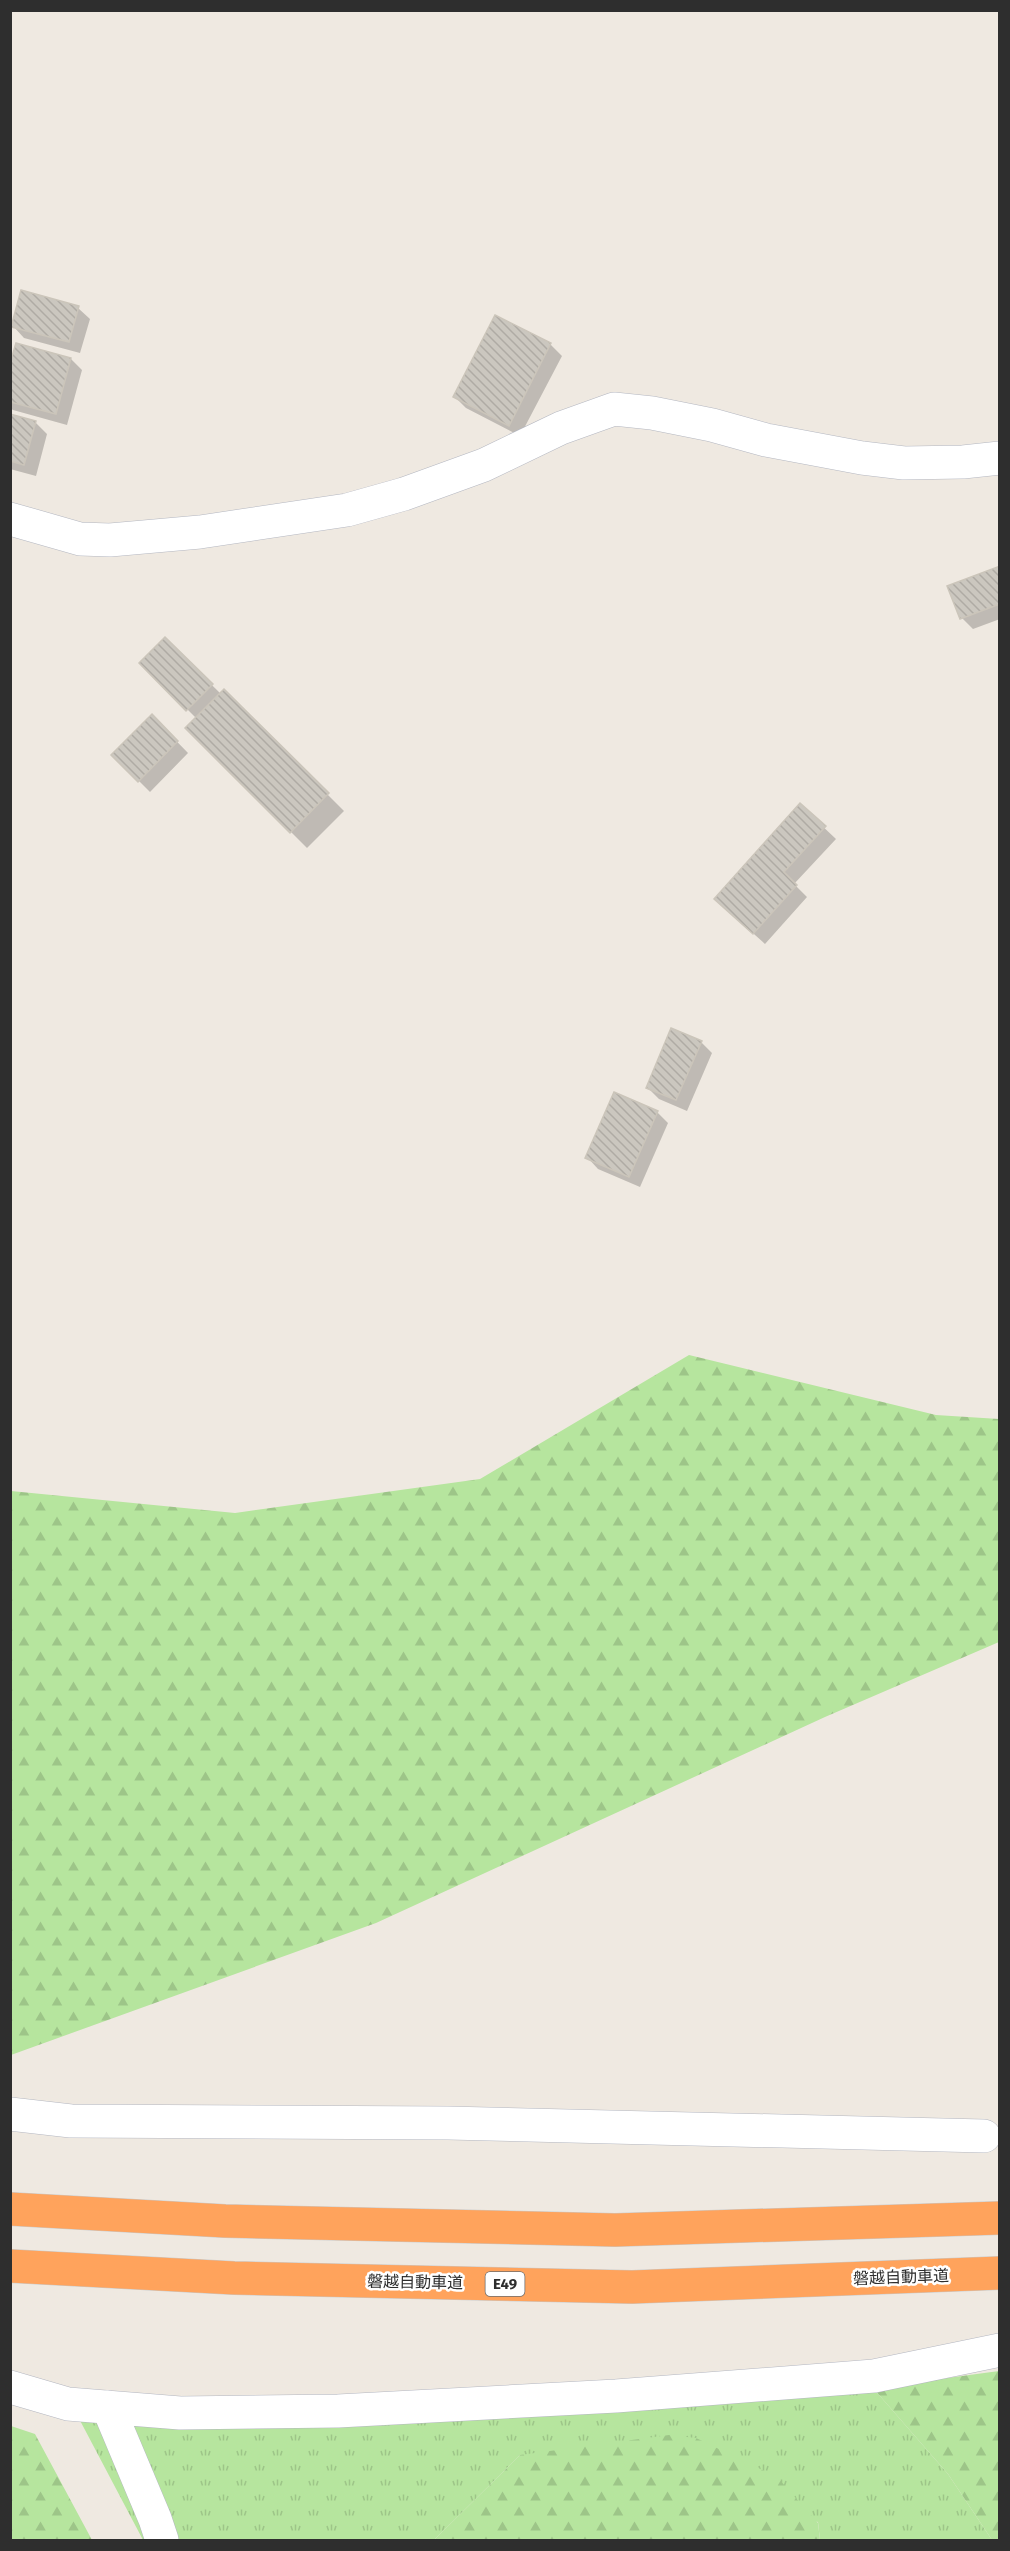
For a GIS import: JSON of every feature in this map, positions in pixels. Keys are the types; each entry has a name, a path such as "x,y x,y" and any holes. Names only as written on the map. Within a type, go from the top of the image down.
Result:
{"highway":[{"path":"10,2209 225,2221 615,2230 999,2218"},
{"name":"磐越自動車道","path":"10,2266 234,2278 632,2287 999,2273"}],"street":[{"path":"10,519 80,539 110,540 200,532 347,510 404,494 484,465 561,428 614,409 652,413 712,425 766,440 904,464 999,458"},
{"path":"10,2114 71,2121 448,2123 984,2136"},
{"path":"10,2387 68,2404 180,2413 338,2411 616,2396 874,2376 999,2350"},
{"path":"108,2407 162,2541"}],"green space":[{"path":"689,1355 936,1415 999,1419 999,1642 825,1717 376,1923 11,2055 11,1491 235,1513 480,1479"},
{"path":"999,2371 999,2540 992,2540 948,2474 873,2388"},
{"path":"873,2388 948,2474 992,2540 820,2540 818,2522 520,2455 434,2540 143,2540 75,2411"},
{"path":"11,2426 35,2434 92,2540 11,2540"},
{"path":"669,2435 696,2438 777,2477 818,2523 820,2540 434,2540 520,2455"}],"building":[{"path":"21,290 79,306 69,342 11,327"},
{"path":"495,315 551,343 509,426 453,397"},
{"path":"16,343 71,358 56,414 10,402 10,363"},
{"path":"10,414 36,421 24,465 10,461"},
{"path":"1000,566 1000,604 960,619 947,586"},
{"path":"165,637 213,684 186,711 139,663"},
{"path":"224,689 329,793 290,833 185,728"},
{"path":"152,714 178,741 138,782 111,755"},
{"path":"800,803 826,826 784,872 797,885 753,934 714,899"},
{"path":"671,1028 702,1041 676,1100 646,1088"},
{"path":"614,1092 658,1111 629,1177 585,1158"}]}
